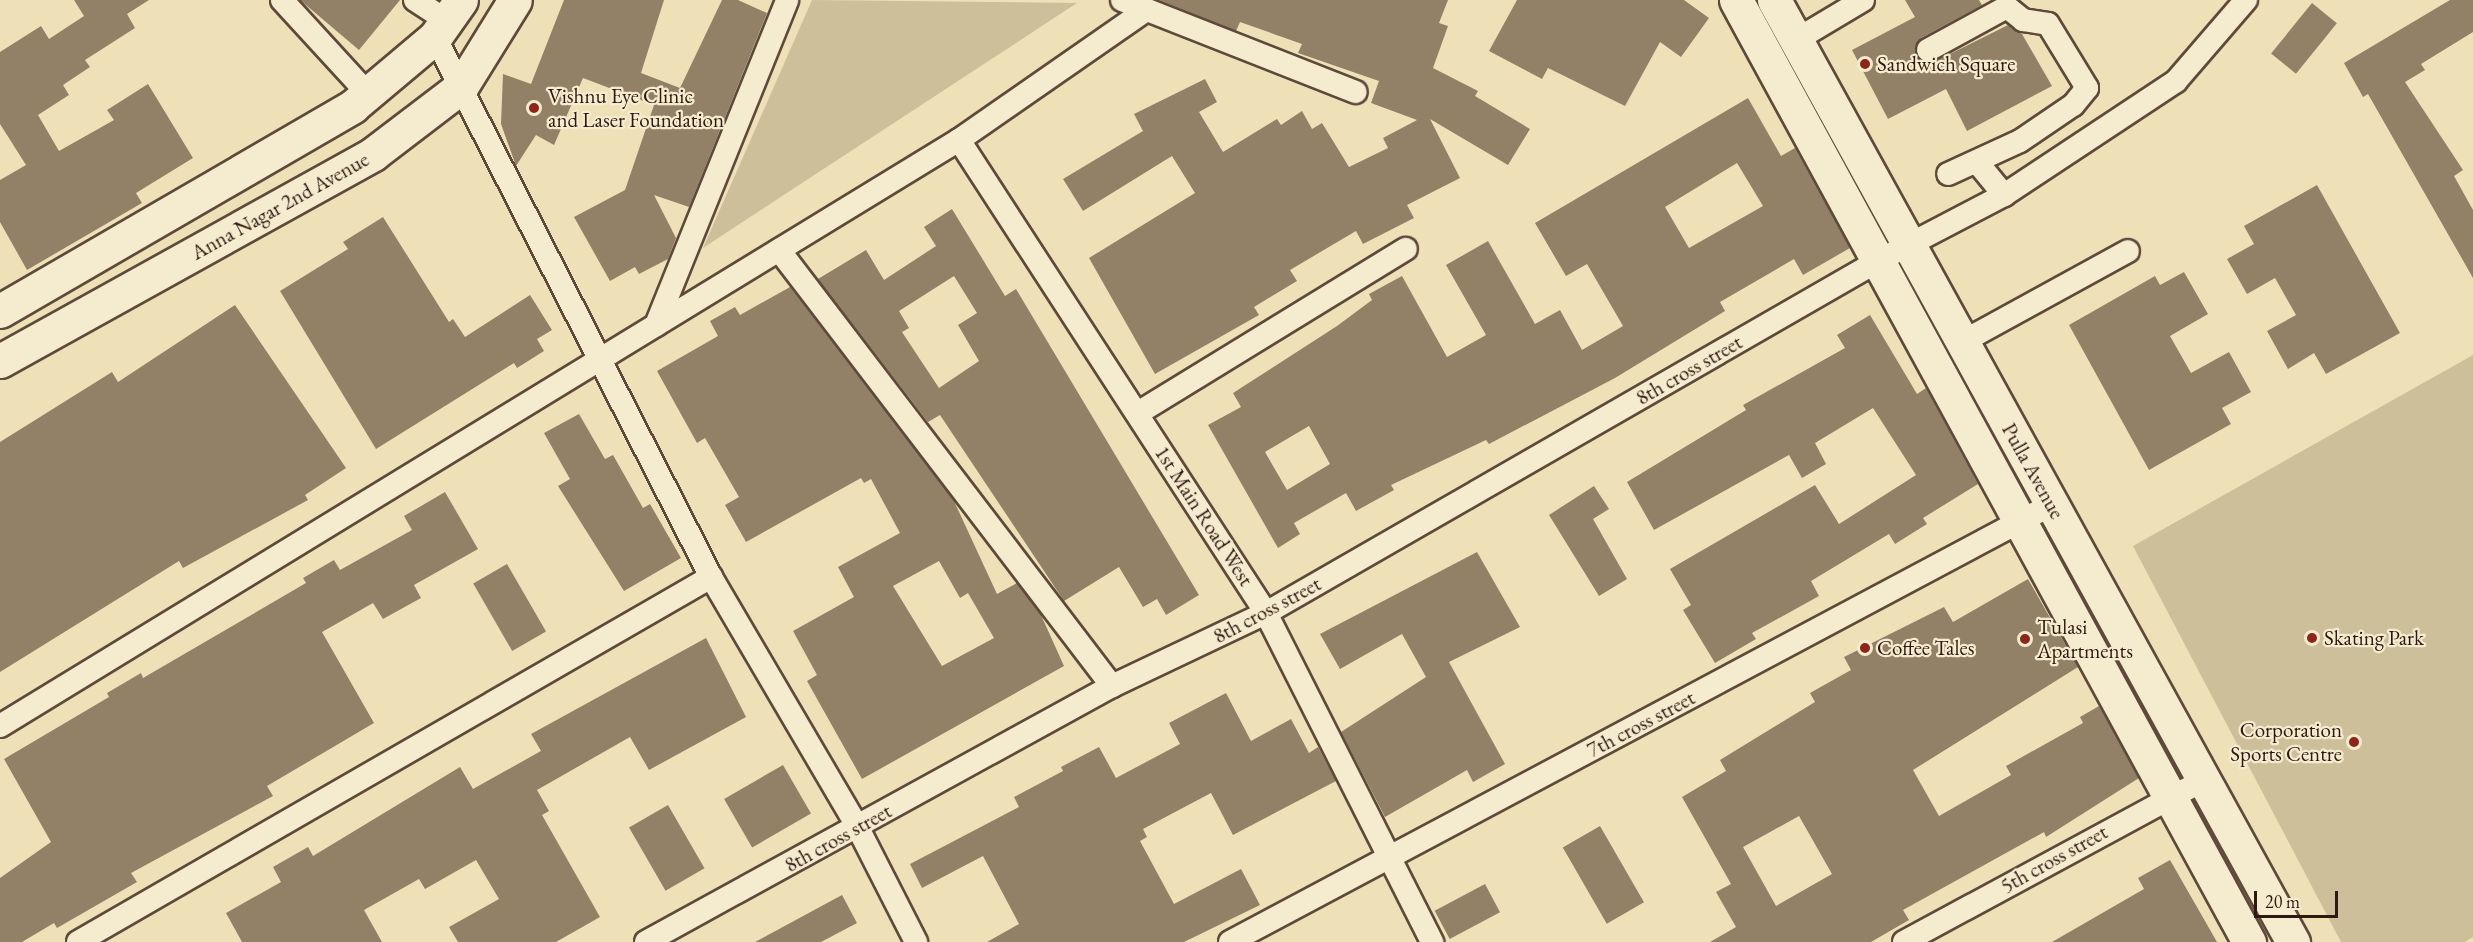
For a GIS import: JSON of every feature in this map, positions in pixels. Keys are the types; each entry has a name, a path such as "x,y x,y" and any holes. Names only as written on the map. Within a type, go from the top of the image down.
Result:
{"street":[{"path":"282,0 368,94"},
{"path":"415,0 447,19 461,87 711,577 858,828 916,942"},
{"name":"Anna Nagar 2nd Avenue","path":"0,361 373,154 461,87 515,0"},
{"path":"656,325 787,0"},
{"path":"1122,0 1355,92"},
{"name":"Pulla Avenue","path":"1736,0 2249,942"},
{"name":"Pulla Avenue","path":"1774,0 2051,505 2206,779 2293,942"},
{"path":"1796,39 1863,0"},
{"name":"8th cross street","path":"646,942 858,828 1112,686 1266,613 1908,244 2004,195 2176,81 2246,0"},
{"path":"1928,50 2007,7 2023,20 2048,24 2063,44 2086,88 2073,105 2020,141 1948,174"},
{"path":"0,726 959,140 1146,10"},
{"path":"0,311 368,94 447,19"},
{"path":"2073,105 2099,132"},
{"name":"1st Main Road West","path":"959,140 1266,613 1432,942"},
{"path":"1977,162 2004,195"},
{"path":"1138,413 1406,249"},
{"path":"779,250 1112,686"},
{"path":"1962,342 2128,251"},
{"name":"7th cross street","path":"1230,942 2051,505"},
{"path":"78,942 113,933 711,577"},
{"name":"5th cross street","path":"1904,942 2169,796 2206,779"}],"shaded area":[{"path":"812,0 1077,3 703,248"},
{"name":"Corporation Sports Centre","path":"2473,355 2473,937 2465,942 2341,942 2133,546"}],"building":[{"path":"74,0 149,0 127,14 135,28 85,60 90,67 63,85 69,95 38,115 59,151 114,120 107,110 148,84 193,158 136,193 142,203 27,270 0,222 0,180 26,165 0,124 0,52 41,26 49,39 84,16"},
{"path":"300,0 400,0 359,50"},
{"path":"564,0 664,0 641,73 680,88 722,0 738,0 767,13 689,207 654,195 676,238 668,259 639,274 635,267 610,281 574,217 625,190 654,105 583,78 554,145 536,135 516,166 501,124 503,74 531,84"},
{"path":"1159,0 1448,0 1439,23 1448,26 1433,68 1478,91 1475,96 1530,129 1508,165 1430,119 1460,178 1407,205 1414,218 1363,244 1356,231 1290,270 1297,281 1254,307 1259,315 1155,374 1089,258 1195,193 1172,156 1083,211 1063,179 1143,131 1134,114 1205,79 1217,102 1199,112 1223,152 1277,119 1281,125 1302,111 1312,129 1322,123 1349,167 1388,148 1383,138 1417,120 1371,103 1379,81 1298,53 1302,44 1240,22 1236,31"},
{"path":"1517,0 1684,0 1709,18 1681,57 1660,42 1625,106 1548,68 1542,79 1489,51"},
{"path":"1905,0 1979,0 1982,5 1921,38 1915,50 1922,62 1934,62 2008,25 2022,34 2052,86 1967,131 1946,89 1888,119 1852,50 1915,17"},
{"path":"2450,0 2473,0 2473,32 2421,64 2425,70 2405,82 2463,170 2454,176 2473,210 2473,278 2368,94 2363,97 2344,63"},
{"path":"2312,3 2337,23 2296,74 2271,54"},
{"path":"1748,98 1781,156 1795,148 1850,248 1803,275 1794,259 1720,302 1725,311 1615,378 1489,444 1486,440 1391,485 1394,490 1356,511 1346,493 1294,523 1300,534 1278,548 1208,425 1241,407 1233,393 1337,326 1372,300 1369,294 1402,276 1447,357 1486,335 1446,265 1488,241 1535,324 1560,310 1582,350 1623,326 1587,264 1566,276 1535,223","holes":["1737,163 1763,206 1689,248 1665,207","1309,426 1330,464 1287,490 1265,452"]},
{"path":"2317,185 2400,333 2326,374 2314,353 2288,369 2267,331 2296,315 2275,278 2247,294 2227,259 2254,244 2244,226"},
{"path":"952,209 1005,296 1016,289 1199,595 1166,615 1157,599 1143,607 1119,567 1064,601 940,415 928,422 818,279 866,250 884,280 936,246 924,227","holes":["954,276 977,313 958,325 979,361 939,388 902,332 909,328 899,311"]},
{"path":"383,217 449,322 453,319 465,337 530,295 552,330 537,339 544,351 517,368 514,363 376,449 280,291 348,249 343,242"},
{"path":"2184,272 2208,314 2170,336 2191,373 2229,352 2251,392 2222,408 2231,424 2149,470 2069,325 2155,276 2160,285"},
{"path":"790,287 954,501 997,594 1017,583 1041,615 1064,666 862,779 807,681 817,675 793,631 854,597 838,567 900,533 871,479 864,483 861,478 746,542 725,505 739,497 705,438 697,443 657,371 718,336 710,321 735,307 740,315","holes":["939,561 960,598 968,593 994,638 942,666 893,586"]},
{"path":"235,305 346,468 305,495 308,500 183,568 179,561 0,672 0,442 112,372 118,382"},
{"path":"1870,315 1917,394 1926,388 1978,484 1923,518 1927,524 1895,544 1889,534 1811,581 1819,596 1752,633 1756,639 1715,663 1683,610 1691,605 1670,569 1815,485 1839,524 1916,475 1873,408 1815,443 1826,464 1802,478 1789,455 1654,530 1627,482 1746,410 1743,405 1845,348 1837,335"},
{"path":"579,414 605,459 613,455 643,508 650,504 681,558 624,591 558,486 570,479 544,433"},
{"path":"1594,486 1609,509 1593,519 1627,579 1599,596 1549,515"},
{"path":"445,492 478,549 414,585 421,598 383,619 373,603 322,632 374,723 267,786 273,796 131,873 137,882 57,928 54,923 22,942 0,942 0,878 51,842 4,759 109,697 107,693 141,673 143,678 306,583 303,578 334,560 340,570 412,530 404,516"},
{"path":"1477,552 1520,627 1449,662 1505,764 1473,782 1467,770 1385,817 1341,732 1426,677 1402,634 1340,669 1320,634"},
{"path":"507,564 546,632 512,651 473,584"},
{"path":"2028,579 2078,667 1913,770 1939,816 2011,775 2006,766 2083,723 2080,717 2099,706 2139,778 2046,837 2044,832 1903,910 1909,920 1871,942 1710,942 1736,927 1716,892 1731,884 1682,797 1726,771 1720,760 1815,702 1810,693 1851,670 1844,657 1944,607 1953,622","holes":["1799,816 1832,874 1776,906 1743,847"]},
{"path":"706,638 746,717 649,770 630,737 537,790 549,811 542,815 600,917 556,942 458,942 449,927 499,899 476,860 425,889 419,879 364,910 382,942 242,942 226,913 281,882 273,867 308,847 313,856 460,767 473,789 541,751 531,734"},
{"path":"1226,693 1251,741 1291,719 1309,753 1318,747 1336,781 1233,835 1211,793 1143,829 1147,837 1140,841 1174,904 1241,869 1260,905 1184,942 987,942 1019,924 983,856 922,888 910,864 1019,807 1014,797 1063,771 1061,767 1099,747 1116,778 1180,744 1169,723"},
{"path":"783,765 811,813 752,847 724,799"},
{"path":"668,805 704,868 666,891 629,828"},
{"path":"1600,826 1644,902 1607,924 1563,848"},
{"path":"2170,860 2217,942 2052,942 2144,889 2138,878"},
{"path":"1485,884 1500,912 1450,939 1435,911"},
{"path":"842,895 857,923 821,942 755,942"}],"place":[{"name":"Sandwich Square","path":"1865,64"},
{"name":"Vishnu Eye Clinic and Laser Foundation","path":"534,108"},
{"name":"Skating Park","path":"2312,638"},
{"name":"Tulasi Apartments","path":"2025,639"},
{"name":"Coffee Tales","path":"1865,648"},
{"name":"Corporation Sports Centre","path":"2354,742"}]}
